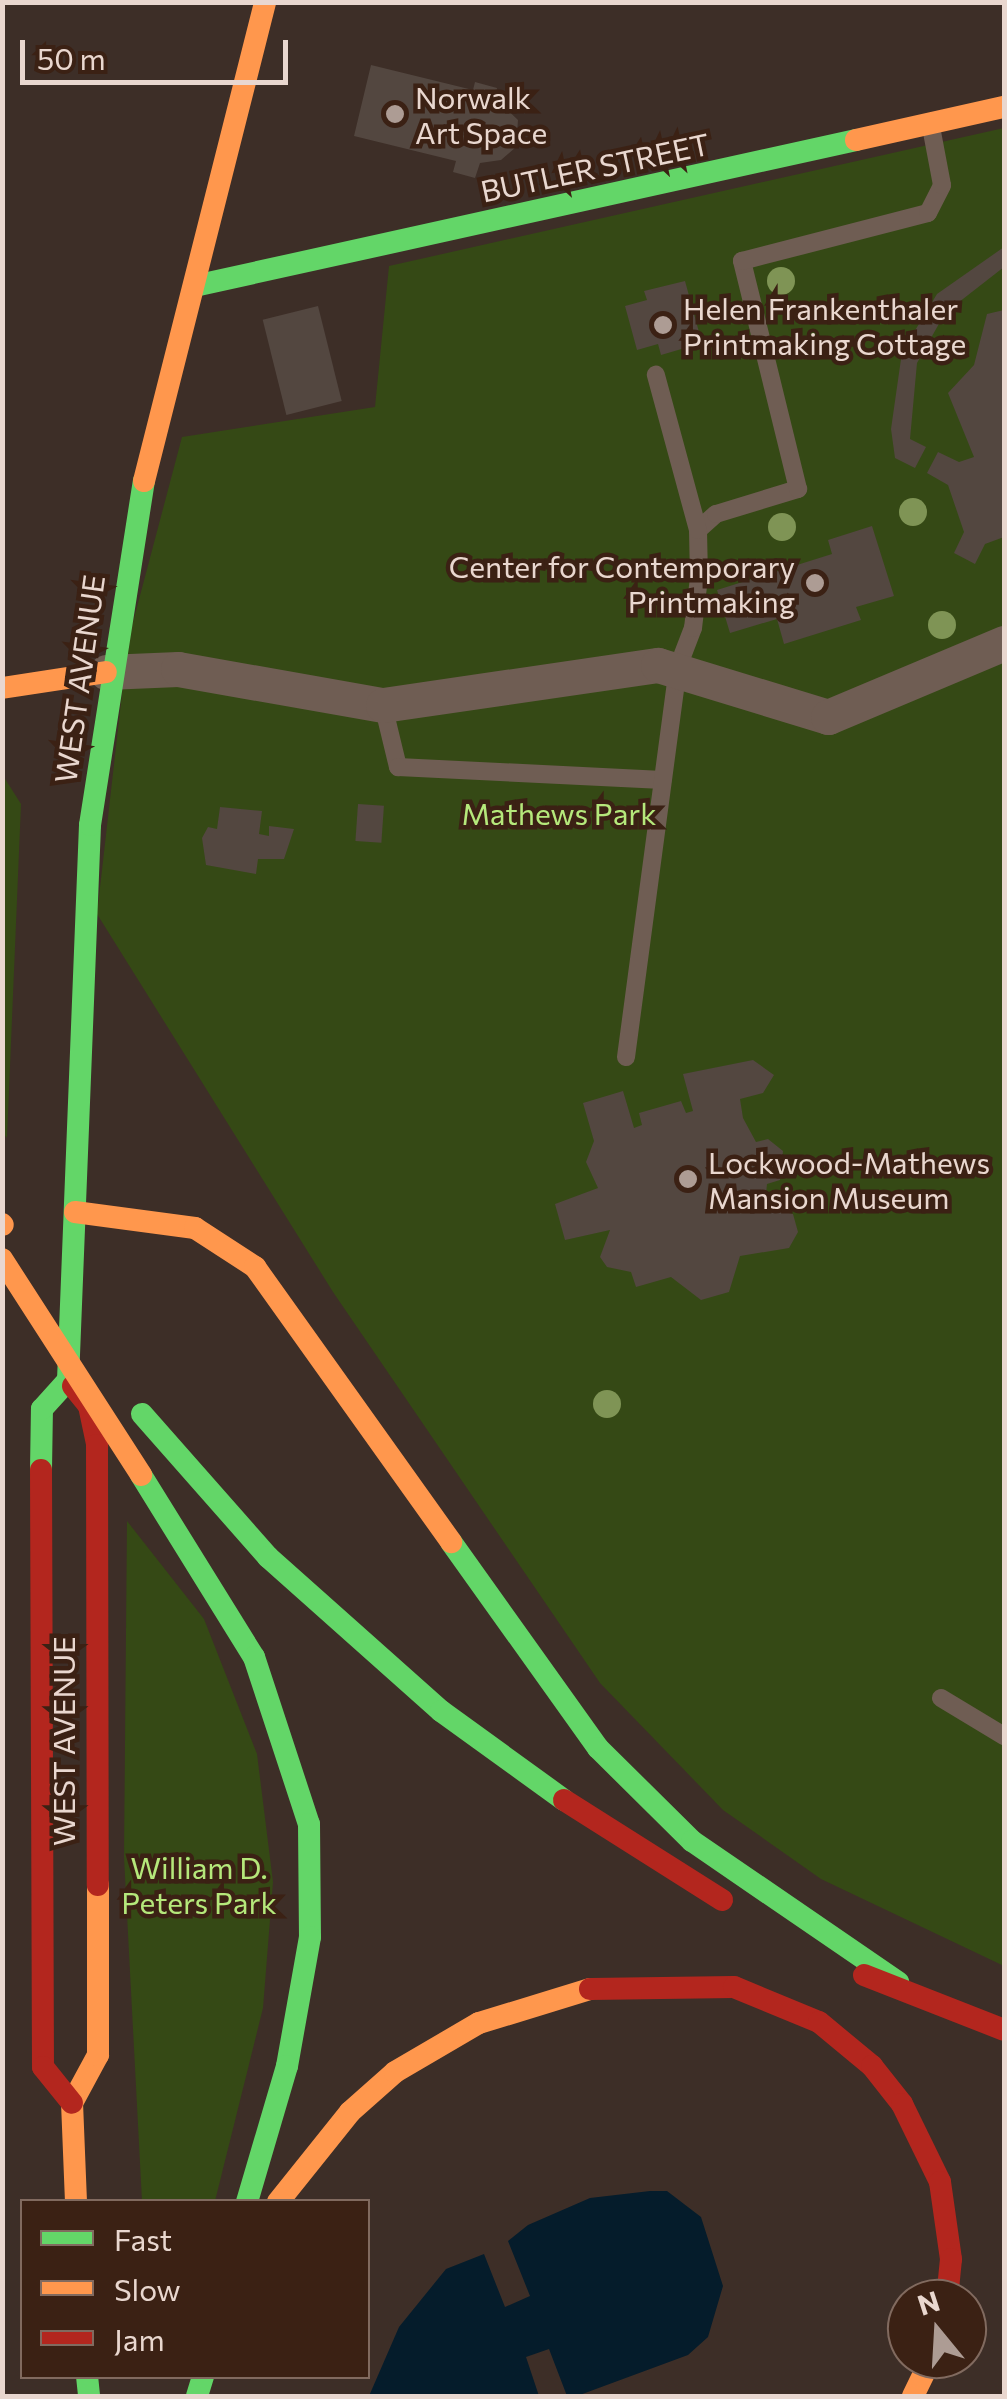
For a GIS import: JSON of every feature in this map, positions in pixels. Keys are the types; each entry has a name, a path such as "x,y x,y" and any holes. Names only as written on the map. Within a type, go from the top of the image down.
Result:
{"main road":[{"name":"WEST AVENUE","path":"68,1380 90,1406 97,1444 98,2055 72,2103 43,2067 36,1774 42,1409 68,1380 84,917 106,672 172,364 199,285 265,2"},
{"name":"BUTLER STREET","path":"199,285 1004,107"},
{"path":"2,688 106,672"},
{"path":"75,1212 195,1228 254,1266 598,1748 692,1841 898,1982 1004,2030"},
{"path":"3,1225 95,1354"},
{"path":"2,1259 254,1657 310,1824 310,1937 287,2066 249,2199"},
{"path":"123,1390 268,1558 441,1711 609,1834 751,1917"},
{"path":"782,1934 859,1974 898,1982"},
{"path":"280,2199 361,2102 480,2023 548,1997 626,1983 734,1987 818,2022 872,2066 902,2104 940,2182 951,2260 949,2279"},
{"path":"72,2103 76,2199"}],"street":[{"path":"106,672 178,669 383,704 678,667 828,716 1004,642"}],"lane":[{"path":"698,530 716,514 798,489 742,261 928,213 942,185 930,124"},
{"path":"626,1057 678,667 693,628 698,530 656,375"},
{"path":"383,704 398,767 664,780"},
{"path":"941,1698 1004,1736"}],"green space":[{"name":"Mathews Park","path":"1004,128 1004,1966 821,1879 723,1810 600,1683 333,1292 97,914 128,641 182,437 375,407 389,266"},
{"path":"2,774 21,804 7,1138 2,1132"},
{"name":"William D. Peters Park","path":"127,1521 204,1619 257,1754 273,1882 263,2008 215,2199 142,2199 124,1857"}],"water":[{"path":"667,2191 701,2217 723,2286 708,2337 688,2355 577,2396 567,2396 549,2349 526,2357 539,2396 369,2396 399,2327 446,2269 484,2254 505,2307 530,2296 508,2241 528,2225 590,2198"}],"building":[{"path":"371,65 473,90 475,82 497,88 496,99 518,120 516,147 501,160 480,163 475,178 453,172 456,161 354,136"},
{"path":"1004,247 1004,267 945,313 917,363 910,439 926,447 915,468 895,458 891,429 902,352 937,294"},
{"name":"Helen Frankenthaler Printmaking Cottage","path":"685,281 702,343 661,355 658,344 637,350 625,306 647,300 644,291"},
{"path":"318,306 342,401 286,415 263,320"},
{"path":"1004,310 1004,537 985,544 975,564 954,553 964,532 948,485 927,473 938,452 959,462 974,457 948,393 974,365 987,314"},
{"name":"Center for Contemporary Printmaking","path":"872,526 894,596 856,607 861,620 784,644 777,619 730,633 717,590 832,554 828,540"},
{"path":"358,804 384,806 381,843 355,841"},
{"path":"220,807 262,811 259,834 269,836 269,826 294,829 284,859 258,859 256,874 206,865 202,838 208,827 217,829"},
{"name":"Lockwood-Mathews Mansion Museum","path":"753,1060 774,1075 763,1093 740,1099 743,1118 756,1142 768,1139 783,1151 780,1180 767,1184 766,1194 770,1208 793,1214 798,1232 789,1248 740,1256 729,1292 701,1300 671,1277 636,1287 631,1272 607,1267 600,1257 610,1230 565,1240 555,1204 598,1188 586,1162 594,1141 583,1103 623,1091 634,1128 642,1125 639,1113 681,1101 686,1113 693,1111 683,1074"}],"traffic: fast":[{"path":"199,285 856,140"},
{"path":"41,1470 42,1409 68,1380 90,825 144,481"},
{"path":"142,1414 268,1557 441,1711 564,1800"},
{"path":"141,1475 254,1657 309,1824 310,1937 287,2066 248,2199"},
{"path":"451,1542 598,1748 692,1841 898,1982"},
{"path":"87,2379 89,2396"},
{"path":"197,2396 202,2379"}],"traffic: slow":[{"path":"144,481 265,2"},
{"path":"856,140 1004,107"},
{"path":"2,688 106,672"},
{"path":"75,1212 195,1228 255,1267 451,1542"},
{"path":"2,1259 141,1475"},
{"path":"76,2199 72,2103 98,2055 98,1885"},
{"path":"280,2199 350,2112 395,2072 479,2023 590,1989"},
{"path":"913,2396 921,2379"}],"traffic: jam":[{"path":"73,1386 89,1406 97,1445 98,1885"},
{"path":"41,1470 43,2067 72,2103"},
{"path":"564,1800 722,1900"},
{"path":"864,1975 1004,2030"},
{"path":"590,1989 734,1987 819,2022 872,2066 902,2104 940,2182 951,2259 949,2279"}],"place":[{"name":"Norwalk Art Space","path":"395,114"},
{"name":"Helen Frankenthaler Printmaking Cottage","path":"663,325"},
{"name":"Center for Contemporary Printmaking","path":"815,583"},
{"name":"Lockwood-Mathews Mansion Museum","path":"688,1179"}]}
